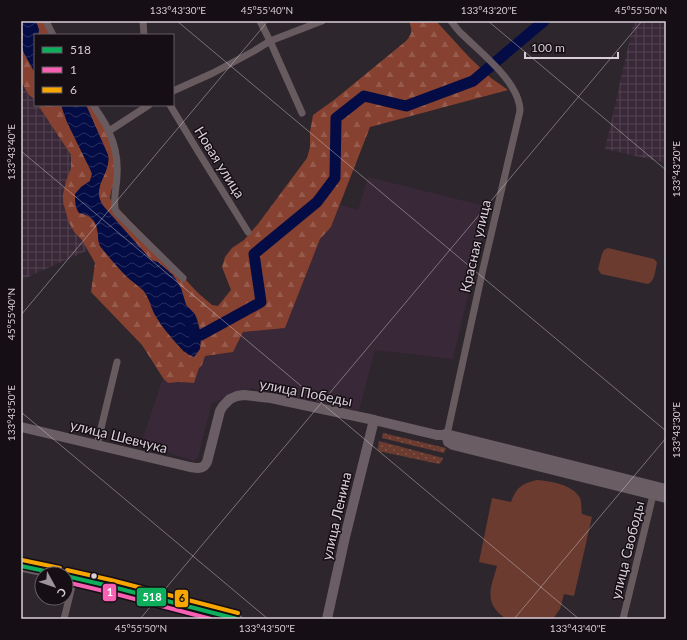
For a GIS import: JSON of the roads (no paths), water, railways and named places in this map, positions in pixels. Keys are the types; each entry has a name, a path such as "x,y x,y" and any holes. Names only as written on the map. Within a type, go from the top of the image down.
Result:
{"main road":[{"path":"21,566 34,569"},
{"path":"74,580 111,586 237,619"}],"street":[{"path":"46,21 52,34"},
{"path":"143,21 144,34"},
{"path":"260,21 302,113"},
{"path":"174,91 220,70 270,41 322,21"},
{"name":"Красная улица","path":"446,434 520,111 520,105 515,92 498,70 462,35 451,21"},
{"path":"94,106 109,131 115,148 118,174 114,202 116,212 184,278"},
{"path":"109,131 147,106"},
{"name":"Новая улица","path":"171,106 248,232"},
{"path":"97,445 117,362"},
{"name":"улица Победы","path":"207,462 220,411 223,406 230,399 237,396 251,395 374,420 437,435 446,434 654,491"},
{"name":"улица Ленина","path":"327,619 345,537 374,420"},
{"name":"улица Шевчука","path":"21,427 200,469 206,465 207,462"},
{"path":"654,491 666,489"},
{"path":"654,491 666,498"},
{"name":"улица Свободы","path":"623,619 654,491"},
{"path":"64,619 66,606"}],"water":[{"path":"21,21 36,21 39,30 38,34 34,34 34,71 22,47 23,34"},
{"path":"61,106 86,106 108,155 108,166 99,191 101,201 104,207 151,260 158,262 173,275 181,288 186,305 195,314 201,335 200,349 194,357 184,351 173,339 155,315 143,290 126,276 100,246 96,225 93,219 87,215 79,213 75,194 81,187 90,181 92,174 67,122"}],"waterway":[{"path":"190,329 193,333 201,335 261,302 254,254 317,202 335,178 336,118 364,96 406,106 473,81 544,21"}]}
